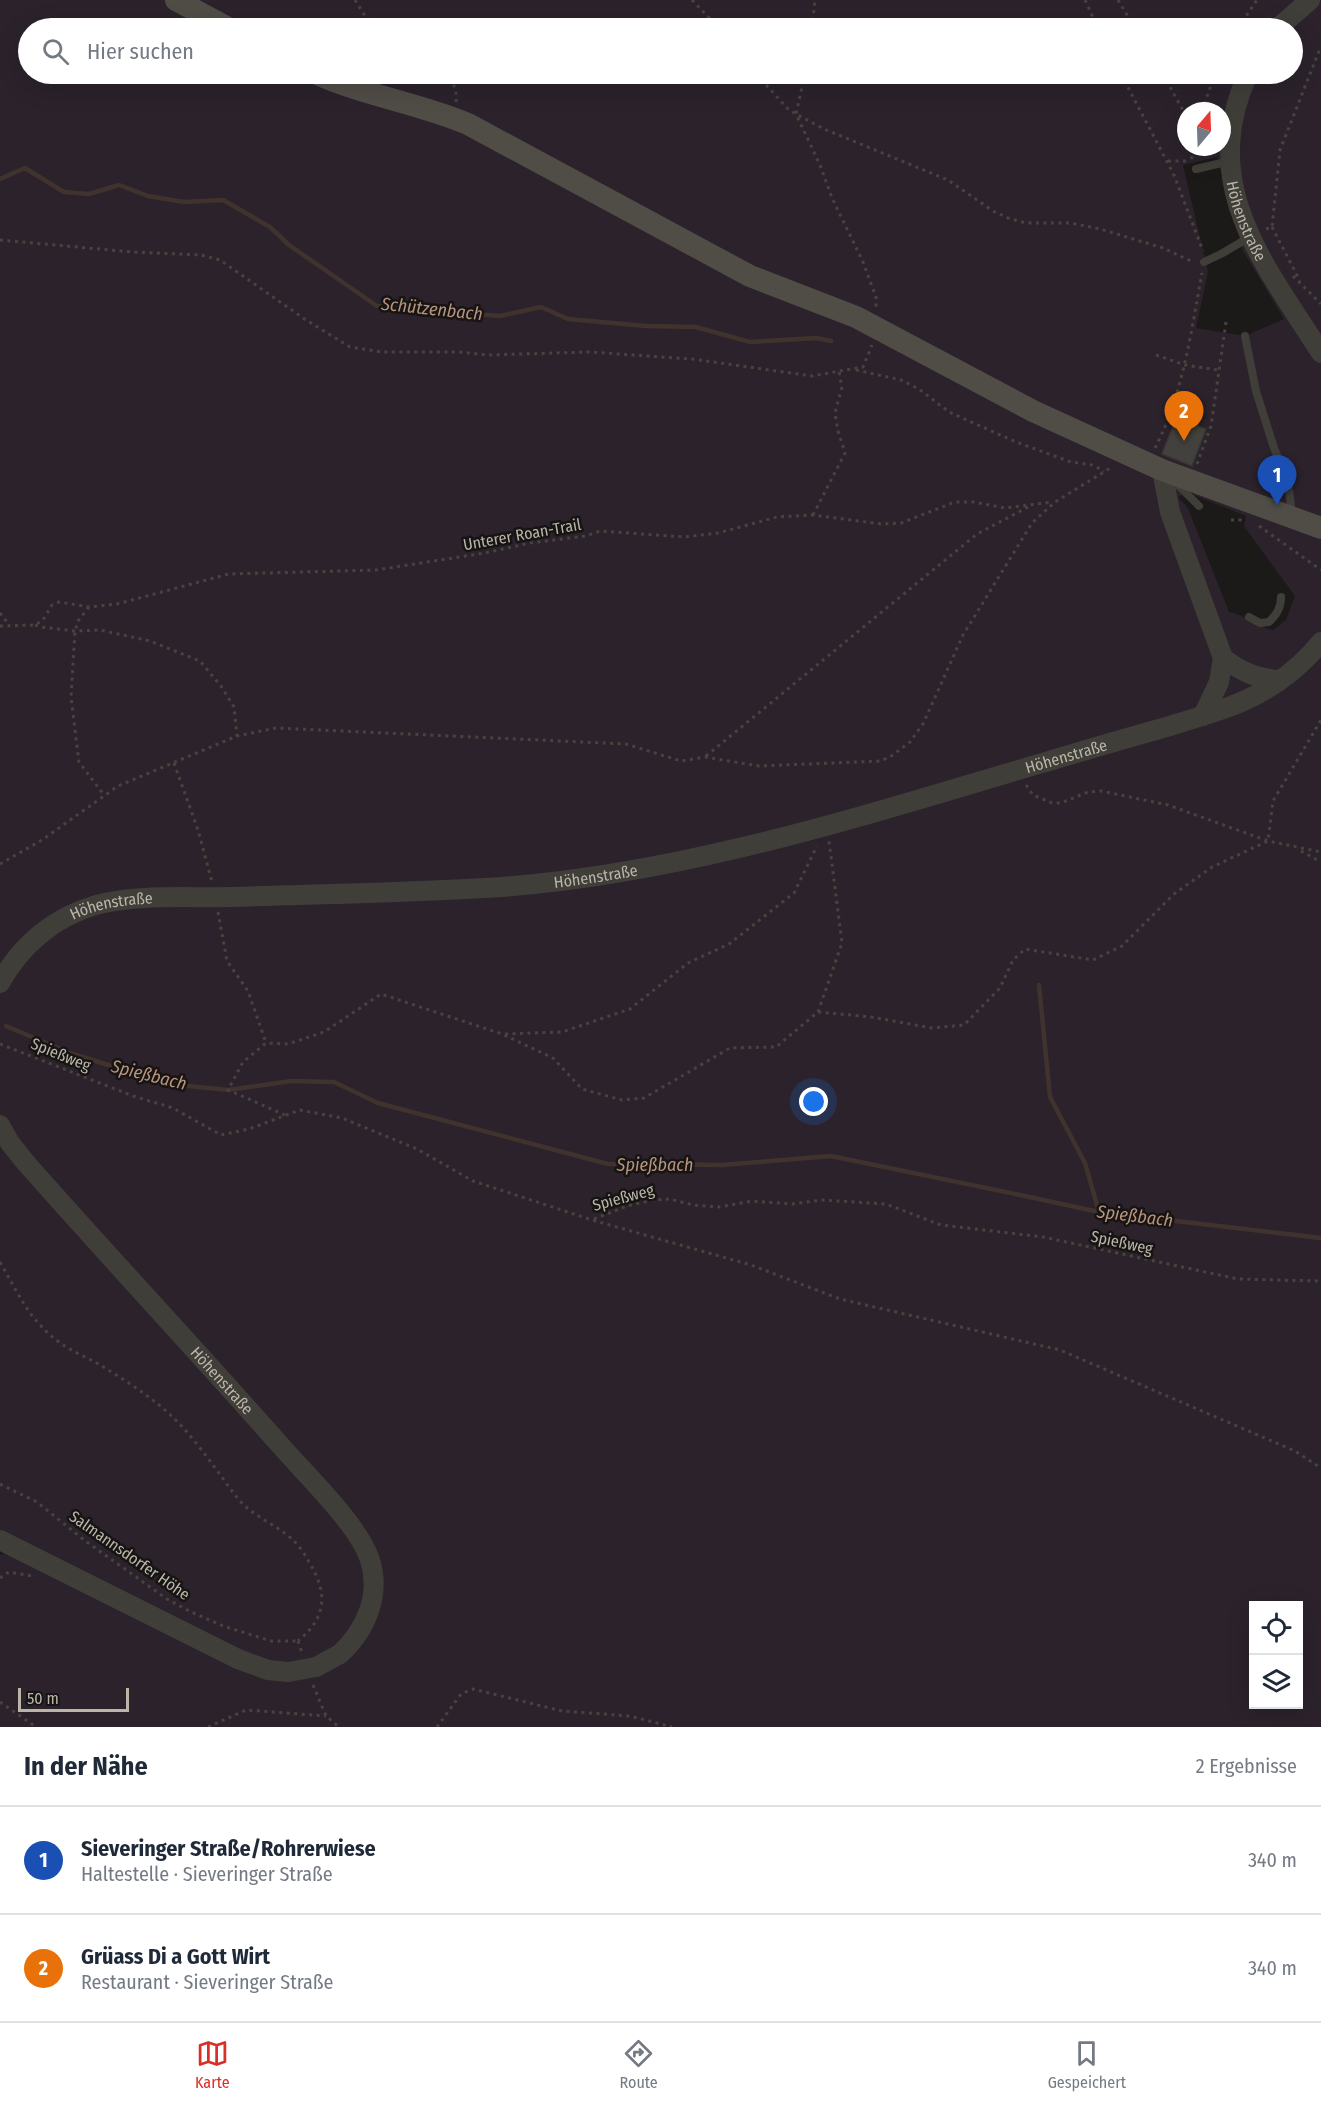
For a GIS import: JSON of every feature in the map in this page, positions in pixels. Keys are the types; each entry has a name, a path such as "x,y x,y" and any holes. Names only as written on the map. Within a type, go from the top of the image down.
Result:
{"main road":[{"path":"176,0 209,18"},
{"path":"343,84 366,93 451,117 488,133 750,276 831,306 877,327 1033,411 1162,470 1321,528"}],"street":[{"path":"1289,18 1310,0"},
{"name":"Höhenstraße","path":"1244,84 1232,122 1230,161 1237,203 1250,237 1321,353"},
{"path":"1162,470 1170,512 1223,658 1219,682 1203,716"},
{"name":"Höhenstraße","path":"0,982 11,964 48,927 75,912 111,902 438,891 577,879 697,858 827,825 1203,716 1241,702 1280,680 1302,663 1321,642"},
{"path":"1223,658 1245,673 1266,680 1280,680"},
{"name":"Höhenstraße","path":"0,1125 10,1143 38,1177 358,1536 372,1565 373,1598 368,1616 359,1633 340,1654 316,1667 288,1672 268,1670 238,1659 0,1540"}],"lane":[{"path":"1196,169 1230,161"},
{"path":"1204,262 1250,237"},
{"path":"1245,336 1256,391 1274,448 1288,482 1293,519"},
{"path":"1162,470 1199,506"},
{"path":"1249,617 1260,622 1269,622 1277,615 1281,606 1281,597"}],"path":[{"path":"355,0 367,18"},
{"path":"692,0 709,18"},
{"path":"813,18 815,0"},
{"path":"1085,0 1093,18"},
{"path":"1118,0 1129,18"},
{"path":"1245,18 1257,0"},
{"path":"1301,283 1272,226 1280,150 1321,46"},
{"path":"451,117 456,105 457,89 454,84"},
{"path":"765,84 796,114 824,129 948,180 993,211 1008,218 1026,223 1071,223 1100,229 1163,248 1191,262"},
{"path":"0,240 132,252 201,255 220,260 306,320 350,347 381,352 459,352 488,355 589,352 692,359 812,376 855,369 862,367 873,344 877,327 876,297 863,262 832,198 820,165 796,114 803,84"},
{"path":"1126,84 1167,161 1200,240 1204,262 1185,365 1165,428 1151,455 1142,460"},
{"path":"1168,84 1178,102"},
{"path":"1205,102 1211,84"},
{"path":"1167,161 1190,162 1193,156"},
{"path":"1250,237 1272,226"},
{"path":"1191,479 1211,426 1226,322"},
{"path":"1156,355 1185,365 1218,370"},
{"path":"0,864 42,840 118,786 237,736 276,728 626,744 681,761 705,757 759,766 880,761 901,749 910,742 923,724 963,635 1026,531 1039,515 1055,502 1104,471 1092,465 1071,462 1016,442 949,412 919,389 901,380 855,369"},
{"path":"813,515 845,453 835,413 842,387 839,372"},
{"name":"Unterer Roan-Trail","path":"35,625 43,620 52,605 59,602 89,606 117,604 229,574 376,570 484,554 530,543 586,536 600,531 684,537 718,533 777,517 813,515 881,524 901,524 956,502 974,502 1005,508 1055,502"},
{"path":"705,757 976,534 1032,505"},
{"path":"1232,520 1251,521 1321,570"},
{"path":"89,606 78,621 75,631 71,697 79,762 104,795"},
{"path":"0,613 9,625"},
{"path":"0,626 35,625 75,631 100,630 150,641 200,661 221,686 234,707 237,736"},
{"path":"1268,841 1273,801 1321,720"},
{"path":"174,763 198,830 216,897 226,961 248,991 266,1043"},
{"path":"1019,770 1033,795 1052,803 1061,804 1088,792 1113,793 1168,805 1268,841 1321,852"},
{"path":"286,1115 228,1090 243,1062 266,1043 288,1044 324,1032 381,994 502,1034 553,1058 582,1089 622,1100 644,1098 730,1048 776,1047 818,1012 842,943 827,825"},
{"path":"502,1034 562,1032 630,1009 687,963 729,944 794,893 827,825"},
{"path":"818,1012 871,1017 932,1028 964,1025 1000,988 1012,960 1025,950 1093,960 1122,946 1174,894 1212,867 1268,841"},
{"path":"1297,848 1321,862"},
{"name":"Spießweg","path":"0,1044 133,1096 173,1108 221,1135 249,1129 300,1110 342,1118 417,1149 473,1181 592,1220 627,1206 670,1199 693,1205 720,1207 752,1201 792,1204 822,1200 886,1204 940,1225 1043,1237 1238,1280 1321,1281"},
{"path":"592,1220 751,1266 840,1299 1060,1350 1295,1451 1321,1468"},
{"path":"0,1262 23,1305 34,1319 59,1342 114,1374 160,1405 193,1437 239,1500 255,1515 293,1540 318,1576 322,1587 318,1618 310,1631 297,1641 304,1660"},
{"name":"Salmannsdorfer Höhe","path":"0,1484 37,1502 75,1534 167,1599 191,1612 223,1626 271,1641 297,1641"},
{"path":"311,1679 326,1716 339,1727"},
{"path":"438,1727 461,1694 473,1689 562,1711 630,1716 672,1727"},
{"path":"0,1702 36,1727"},
{"path":"208,1727 246,1710 326,1716"}],"shaded area":[{"path":"0,0 1321,0 1321,1727 0,1727 0,1554 4,1555 0,1548","holes":["1217,157 1243,251 1284,319 1245,336 1196,328 1208,272 1183,165","1194,489 1194,495 1246,516 1244,526 1295,596 1286,620 1273,630 1229,612 1188,508 1178,497"]}],"building":[{"path":"1181,405 1201,413 1196,425 1206,429 1192,466 1162,454"}],"waterway":[{"name":"Schützenbach","path":"0,179 25,168 64,192 89,194 119,185 148,196 184,202 223,200 270,227 289,245 377,306 500,316 541,307 568,319 646,326 696,327 750,342 816,338 831,341"},
{"path":"1039,985 1050,1097 1085,1163 1099,1212"},
{"name":"Spießbach","path":"6,1026 70,1053 169,1084 228,1090 292,1081 334,1082 378,1103 608,1164 723,1165 831,1156 1099,1212 1321,1238"}],"place":[{"name":"Grüass Di a Gott Wirt","path":"1184,441"},
{"name":"Sieveringer Straße/Rohrerwiese","path":"1277,505"}]}
